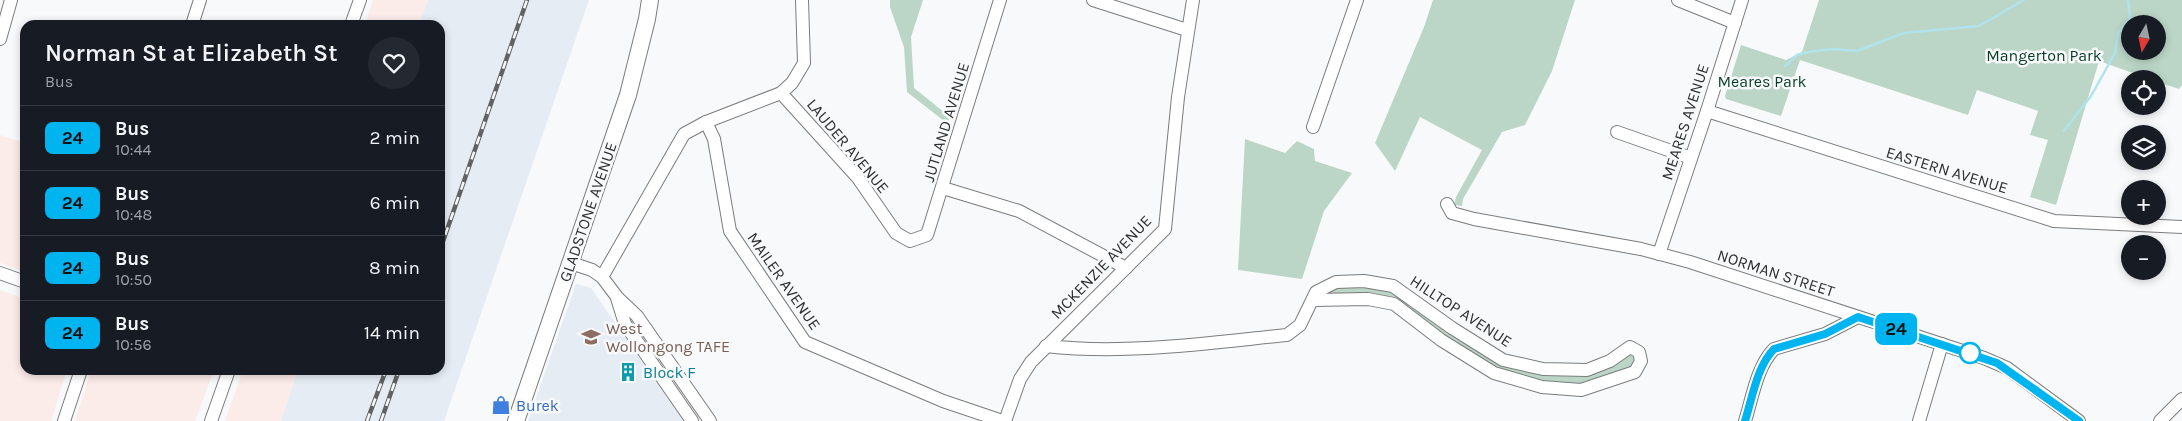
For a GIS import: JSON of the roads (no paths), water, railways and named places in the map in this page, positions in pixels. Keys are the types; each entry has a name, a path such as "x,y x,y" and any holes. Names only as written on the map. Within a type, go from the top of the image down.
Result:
{"main road":[{"name":"GLADSTONE AVENUE","path":"516,421 628,96 648,19 650,0"}],"street":[{"path":"0,39 11,0"},
{"path":"194,20 200,0"},
{"path":"353,20 360,0"},
{"path":"602,277 684,134 706,122 782,93 792,83 804,63 802,0"},
{"name":"JUTLAND AVENUE","path":"910,241 927,235 1000,0"},
{"path":"1093,0 1187,30"},
{"name":"MCKENZIE AVENUE","path":"1004,421 1020,379 1031,362 1165,229 1178,97 1193,0"},
{"path":"1313,127 1357,0"},
{"path":"1678,0 1735,23"},
{"name":"MEARES AVENUE","path":"1659,254 1742,0"},
{"name":"LAUDER AVENUE","path":"782,93 858,178 896,234 910,241"},
{"name":"EASTERN AVENUE","path":"1707,111 2054,221 2182,227"},
{"name":"MAILER AVENUE","path":"706,122 714,139 730,231 805,342 944,401 1004,421"},
{"path":"1617,132 1691,158"},
{"path":"943,188 1019,210 1126,268"},
{"name":"NORMAN STREET","path":"1447,204 1452,213 1474,219 1659,254 1816,302 1984,358 2007,368 2079,421"},
{"path":"571,263 592,270 602,277 617,297 637,316 710,421"},
{"path":"0,273 20,280"},
{"name":"HILLTOP AVENUE","path":"1046,346 1063,348 1161,348 1286,335 1300,325 1316,292 1336,282 1364,281 1393,286 1452,328 1503,360 1543,369 1587,370 1610,361 1630,347 1639,352 1641,362 1636,372 1581,390 1542,387 1494,374 1441,340 1394,304 1368,299 1313,300"},
{"path":"617,297 625,324 692,421"},
{"path":"1745,421 1762,368 1769,354 1774,349 1825,334 1858,317"},
{"path":"1919,421 1942,344"},
{"path":"64,421 79,375"},
{"path":"211,421 227,375"},
{"path":"2160,421 2182,398"}],"waterway":[{"path":"1785,66 1797,55 1808,52 1833,49 1857,51 1904,33 1979,26 2024,0"},
{"path":"2064,131 2091,96 2115,53 2118,33 2130,19 2128,0"}],"railway":[{"path":"445,236 527,0"},
{"path":"367,421 384,375"},
{"path":"381,421 397,375"}],"place":[{"name":"West Wollongong TAFE","path":"591,337"},
{"name":"Block F","path":"628,372"},
{"name":"Burek","path":"501,405"}],"park label":[{"name":"Mangerton Park","path":"2044,55"},
{"name":"Meares Park","path":"1762,81"}]}
